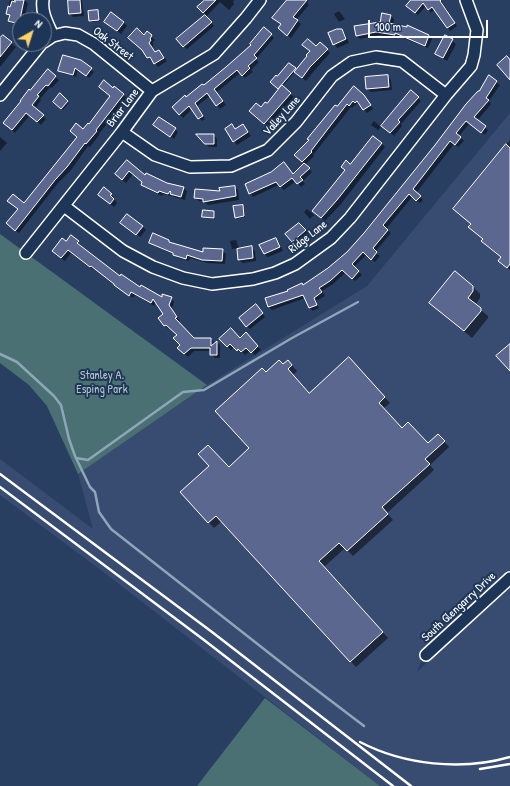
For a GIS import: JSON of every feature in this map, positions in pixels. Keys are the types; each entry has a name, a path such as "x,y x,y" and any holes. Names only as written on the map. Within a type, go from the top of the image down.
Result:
{"street":[{"path":"43,0 42,7 43,12"},
{"name":"Briar Lane","path":"26,253 122,132 152,91 214,54 260,0"},
{"name":"Ridge Lane","path":"64,206 123,251 153,267 183,278 212,284 253,279 275,273 296,264 331,238 350,218 446,95 471,66 477,30 466,0"},
{"name":"Oak Street","path":"52,38 65,33 78,35 94,44 152,91"},
{"path":"0,95 35,52"},
{"name":"Valley Lane","path":"122,132 155,155 190,167 231,166 268,150 296,122 332,76 352,62 376,57 402,61 446,95"},
{"name":"South Glengarry Drive","path":"426,655 510,578"}],"shaded area":[{"path":"510,113 510,571 426,649 417,672 510,584 510,786 380,786 106,574 0,495 0,459 93,529 78,474 207,385 367,286"}],"green space":[{"name":"Stanley A. Esping Park","path":"0,234 207,385 78,474 47,406 29,385 0,363"},
{"path":"265,698 380,786 197,786"}],"building":[{"path":"15,0 24,0 22,12 12,12 12,22 8,21 10,15 6,14 8,6 10,7 12,1 15,2"},
{"path":"68,0 80,0 81,13 69,14"},
{"path":"205,0 216,0 203,13 197,7"},
{"path":"287,0 307,0 293,17 298,20 287,36 278,28 281,24 272,18"},
{"path":"411,0 441,0 440,1 455,23 447,28 432,7 428,10 423,3 415,13 406,6"},
{"path":"98,10 99,20 89,21 88,11"},
{"path":"111,12 124,22 117,31 104,22"},
{"path":"382,13 391,15 389,23 407,27 407,25 429,35 425,46 395,33 395,35 376,32 356,36 354,26 380,22"},
{"path":"205,15 212,22 183,47 176,39"},
{"path":"264,27 272,34 254,55 257,58 248,66 250,68 242,76 237,70 214,89 223,101 216,106 207,93 195,103 203,116 198,119 189,106 179,115 172,107 185,95 186,97 202,84 204,85 226,67 251,45 250,44"},
{"path":"137,28 144,35 147,31 152,35 149,43 155,52 159,50 164,58 154,64 150,57 147,58 142,50 128,38"},
{"path":"337,29 342,29 346,39 333,45 328,33"},
{"path":"3,35 12,42 0,57 0,38"},
{"path":"445,35 453,39 443,58 435,54"},
{"path":"308,39 316,46 320,42 328,49 310,67 302,78 294,72 310,51 302,45"},
{"path":"63,55 81,60 92,68 86,76 75,68 73,75 58,71"},
{"path":"507,56 510,60 510,80 497,65"},
{"path":"289,63 296,68 278,89 270,82"},
{"path":"48,69 56,76 48,86 46,85 37,95 39,96 32,105 44,115 37,122 26,113 12,130 3,123 29,89 30,90"},
{"path":"388,75 389,87 366,89 365,77"},
{"path":"489,75 497,81 486,98 489,100 474,117 486,126 481,133 466,121 456,133 461,137 455,145 450,141 413,189 421,196 416,201 409,194 383,225 388,230 373,248 377,252 371,260 363,252 352,264 359,271 352,279 342,270 330,281 319,288 322,292 314,298 317,305 309,308 303,295 268,307 265,298 288,291 287,290 302,283 303,285 328,268 347,252 435,145 466,104 479,91"},
{"path":"104,80 113,88 114,86 124,94 96,130 97,131 86,144 85,143 15,231 6,223 18,209 7,201 13,194 24,203 77,137 70,131 76,123 83,129 88,123 89,124 110,96 99,87"},
{"path":"282,85 291,93 264,124 249,111 256,103 261,107 265,102 267,103"},
{"path":"354,86 364,95 371,105 363,110 357,101 355,103 353,101 349,106 347,104 311,151 312,152 302,162 294,155 309,140 307,139 335,105 337,106"},
{"path":"411,90 419,97 398,120 400,122 390,133 381,126"},
{"path":"60,93 68,101 61,109 53,102"},
{"path":"159,117 176,128 170,137 153,125"},
{"path":"232,124 235,129 243,124 248,132 233,142 225,129"},
{"path":"196,134 214,134 214,144 205,144"},
{"path":"373,136 382,143 321,218 312,211 345,170 341,167 346,160 350,164"},
{"path":"506,144 510,148 510,264 507,268 498,261 501,257 481,241 483,239 468,227 471,224 453,209"},
{"path":"127,160 145,175 146,173 167,183 184,187 181,197 170,194 170,191 168,194 159,191 158,193 141,185 142,182 129,171 122,180 115,174"},
{"path":"284,162 293,174 304,163 310,168 300,177 303,180 297,184 292,178 280,187 276,182 249,194 245,184 271,172"},
{"path":"235,186 236,196 203,202 203,199 194,198 195,189 220,191 219,188"},
{"path":"104,187 112,194 110,195 114,199 110,204 98,195"},
{"path":"243,205 244,216 235,218 233,206"},
{"path":"203,210 214,211 214,218 202,217"},
{"path":"127,214 143,226 136,235 120,223"},
{"path":"299,223 306,230 292,242 285,234"},
{"path":"153,233 169,240 169,242 203,252 203,248 223,249 222,261 202,260 187,255 186,259 173,255 173,253 149,243"},
{"path":"71,235 79,241 77,243 120,276 121,274 140,287 141,285 162,297 162,294 172,297 169,305 177,317 175,318 194,338 211,338 211,346 217,341 217,355 210,355 210,348 191,348 184,354 177,348 180,345 173,338 177,335 166,325 164,326 158,318 163,314 153,299 151,303 131,292 129,296 68,250 61,258 52,251 62,238 66,241"},
{"path":"276,238 280,247 264,254 259,245"},
{"path":"252,246 253,258 238,260 237,249"},
{"path":"455,271 473,286 473,291 468,298 481,308 481,311 464,331 429,303"},
{"path":"256,304 263,313 246,327 239,318"},
{"path":"231,328 240,338 246,332 258,346 251,353 246,348 241,352 238,349 237,351 230,344 227,347 219,339"},
{"path":"510,344 510,371 496,356"},
{"path":"349,357 385,397 379,403 402,428 408,422 428,443 438,434 445,441 425,459 430,464 382,507 388,514 347,551 339,543 319,561 383,632 350,662 216,516 208,523 180,492 209,466 198,454 208,445 229,467 249,448 215,411 262,368 266,372 279,360 283,364 288,360 292,365 288,369 309,393"}],"waterway":[{"path":"76,458 88,460 183,392 204,390 292,338 358,302"},
{"path":"0,354 17,362 54,396 61,405 69,439 75,456 90,487 95,492 99,512 111,529 364,726"}],"railway":[{"path":"0,474 212,632 411,786"},
{"path":"0,487 204,640 393,786"},
{"path":"360,742 377,750 414,761 472,764 510,757"},
{"path":"480,769 510,764"}]}
